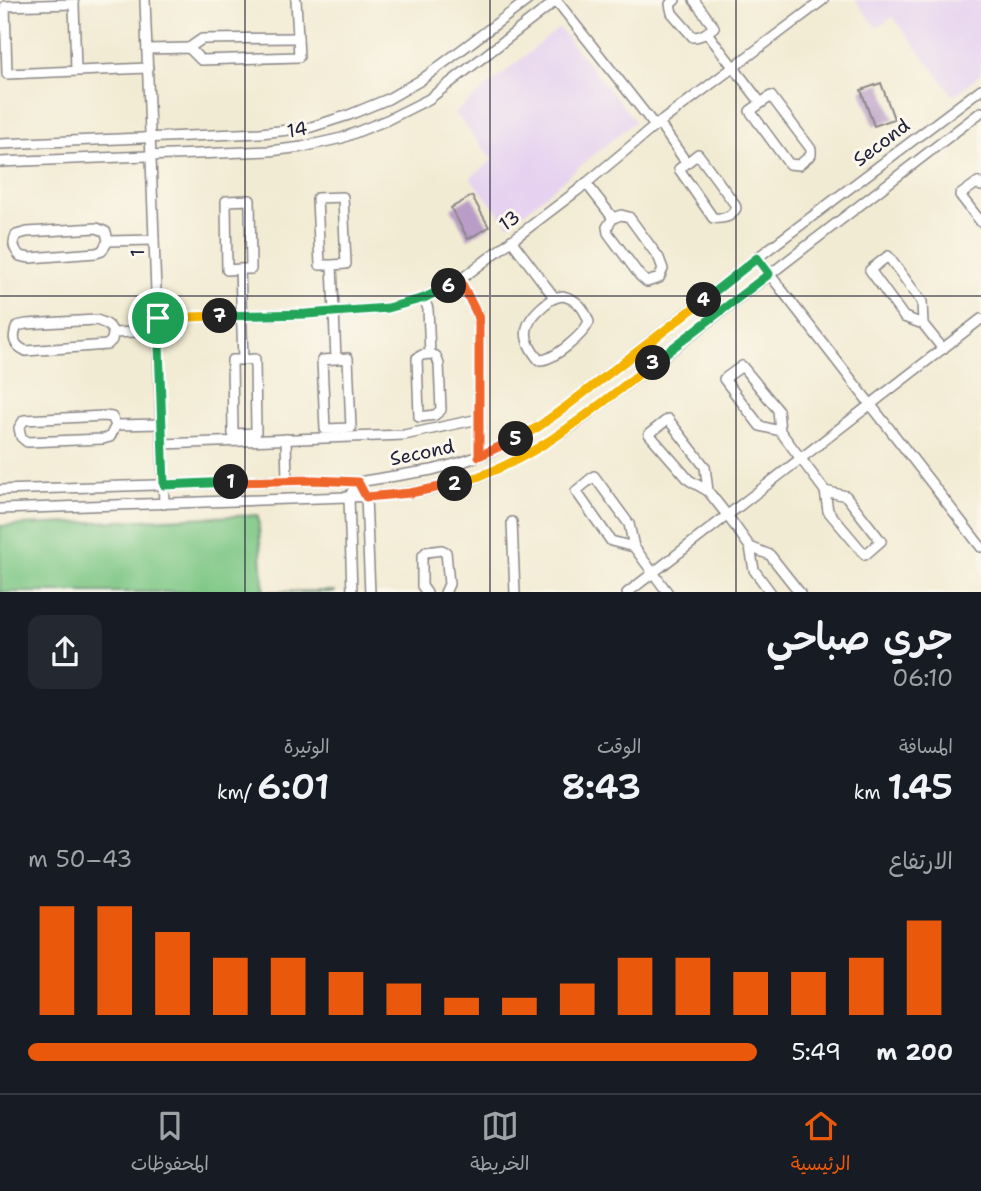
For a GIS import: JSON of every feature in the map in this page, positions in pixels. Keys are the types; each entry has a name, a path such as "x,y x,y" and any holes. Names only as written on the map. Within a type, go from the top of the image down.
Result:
{"street":[{"name":"1","path":"145,0 164,504"},
{"path":"189,48 201,60 299,57 296,0"},
{"name":"14","path":"0,144 260,133 308,128 388,99 421,80 528,0"},
{"path":"557,0 686,162"},
{"name":"14","path":"0,162 270,151 342,138 429,99 557,0"},
{"path":"675,0 670,4 672,13 693,37 707,33 714,27 694,0"},
{"name":"13","path":"158,318 335,312 388,308 424,298 460,280 657,125 823,0"},
{"path":"76,71 74,4 5,6 7,74 148,68"},
{"path":"707,33 761,103"},
{"path":"147,49 189,48 202,38 298,38"},
{"name":"Second","path":"0,490 314,480 358,482 432,470 479,456 521,436 563,409 981,89"},
{"path":"771,96 811,149 811,155 799,165 789,164 750,111 761,103 771,96"},
{"name":"Second","path":"0,509 366,497 436,489 468,481 521,458 574,425 981,112"},
{"path":"698,154 734,203 736,208 733,213 721,219 713,218 678,169 686,162 698,154"},
{"path":"981,186 978,182 960,195 981,222"},
{"path":"586,183 613,218"},
{"path":"343,197 346,264 332,265 320,265 317,198 343,197"},
{"path":"250,200 251,269 240,269 227,270 226,201 250,200"},
{"path":"621,215 629,217 659,258 663,269 659,278 647,282 640,276 608,233 607,227 613,218 621,215"},
{"path":"97,228 106,232 108,241 102,251 96,253 30,258 20,256 13,242 16,235 27,232 97,228"},
{"path":"108,241 153,240"},
{"path":"511,240 554,297"},
{"path":"923,324 922,302 888,256 870,270 904,317 923,324 943,349"},
{"path":"757,258 981,547"},
{"path":"332,265 336,359"},
{"path":"240,269 243,360"},
{"path":"460,280 479,318 479,456"},
{"path":"554,297 573,299 585,312 589,322 585,331 554,355 547,360 539,360 530,350 527,324 531,316 554,297"},
{"path":"424,298 428,309 430,354"},
{"path":"96,320 111,327 113,334 107,345 26,351 18,347 14,333 17,326 26,324 96,320"},
{"path":"628,592 980,322"},
{"path":"113,334 158,331"},
{"path":"430,354 436,356 439,364 441,410 435,415 419,417 417,358 430,354"},
{"path":"348,358 351,428 325,429 323,360 336,359 348,358"},
{"path":"255,359 256,433 233,434 232,360 243,360 255,359"},
{"path":"780,431 760,426 724,379 742,366 778,410 780,431 825,491 828,511 865,555 881,541 846,496 825,491"},
{"path":"112,416 116,425 110,436 103,439 27,442 21,437 19,428 24,419 112,416"},
{"path":"162,444 404,435 479,419"},
{"path":"708,491 705,467 668,419 649,434 689,480 708,491 727,515 750,547 754,570 770,592"},
{"path":"116,425 162,424"},
{"path":"286,439 287,481"},
{"path":"634,547 611,541 576,491 594,476 629,524 634,547 667,592"},
{"path":"352,592 348,497 358,482 366,497 370,592"},
{"path":"512,522 515,592"},
{"path":"750,547 770,555 799,592"},
{"path":"426,592 422,586 422,557 426,552 442,550 448,558 449,584 445,592"}],"shaded area":[{"path":"855,0 981,0 981,74 954,96 893,17 877,28"},
{"path":"559,28 635,121 509,225 470,178 493,160 455,113"}],"green space":[{"path":"258,515 264,592 0,592 0,526"},
{"path":"335,591 335,592 264,592"}],"building":[{"path":"881,83 894,119 874,126 861,90"},
{"path":"472,196 489,227 468,239 451,208"}],"route":[{"path":"757,258 769,274 574,425 521,458 468,481 436,489 366,497 358,482 314,480 164,485 158,318 306,314 388,308 424,298 460,280 479,318 479,456 538,427 757,258"}]}
